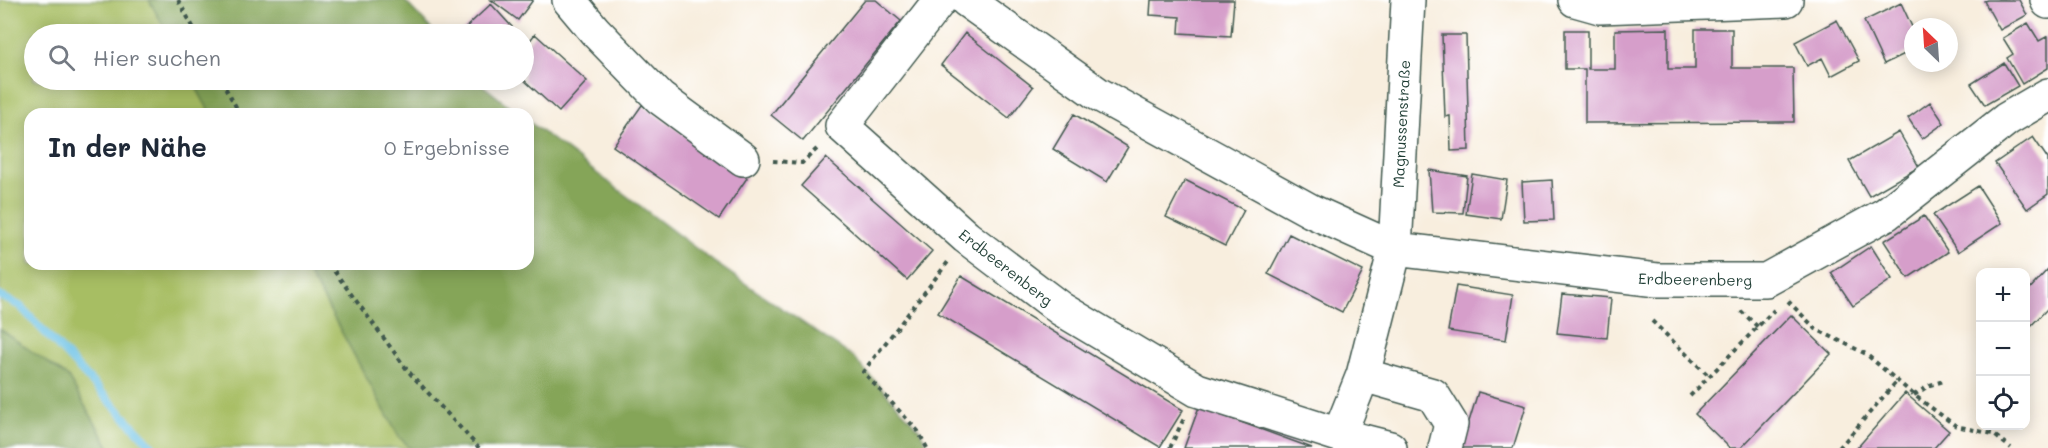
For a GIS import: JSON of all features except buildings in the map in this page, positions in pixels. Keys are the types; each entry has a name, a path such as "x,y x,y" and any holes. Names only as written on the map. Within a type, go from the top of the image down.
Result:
{"street":[{"path":"569,0 595,31 660,98 743,159"},
{"path":"842,126 940,0"},
{"name":"Erdbeerenberg","path":"966,0 1098,94 1311,211 1395,249 1657,280 1776,289 1886,214 2007,118 2048,95"},
{"name":"Magnussenstraße","path":"1395,249 1408,0"},
{"path":"1575,0 1600,7 1786,0"},
{"name":"Erdbeerenberg","path":"842,126 966,237 1061,309 1197,390 1339,435 1390,448"},
{"path":"1339,435 1363,375 1395,249"},
{"path":"1363,375 1433,395 1451,424 1444,448"}],"path":[{"path":"178,0 191,24"},
{"path":"227,90 237,108"},
{"path":"743,159 802,163 842,126"},
{"path":"927,448 918,430 863,372 966,237"},
{"path":"333,270 408,371 479,448"},
{"path":"1690,396 1709,376 1776,289 1816,329 1866,354 1914,395 1956,426 1993,434 2011,448"},
{"path":"1652,321 1709,376"},
{"path":"1839,448 1898,380"},
{"path":"1914,395 1930,385 1944,381"}],"green space":[{"path":"0,0 149,0 162,24 24,24 24,90 198,90 208,108 24,108 24,270 306,270 399,437 411,448 110,448 68,378 0,329"},
{"path":"149,0 404,0 427,24 162,24"},
{"path":"198,90 489,90 511,108 208,108"},
{"path":"534,126 714,262 853,357 919,429 929,448 411,448 399,437 306,270 534,270"},
{"path":"0,329 68,377 110,448 0,448"}],"waterway":[{"path":"0,296 20,306 154,448"}]}
